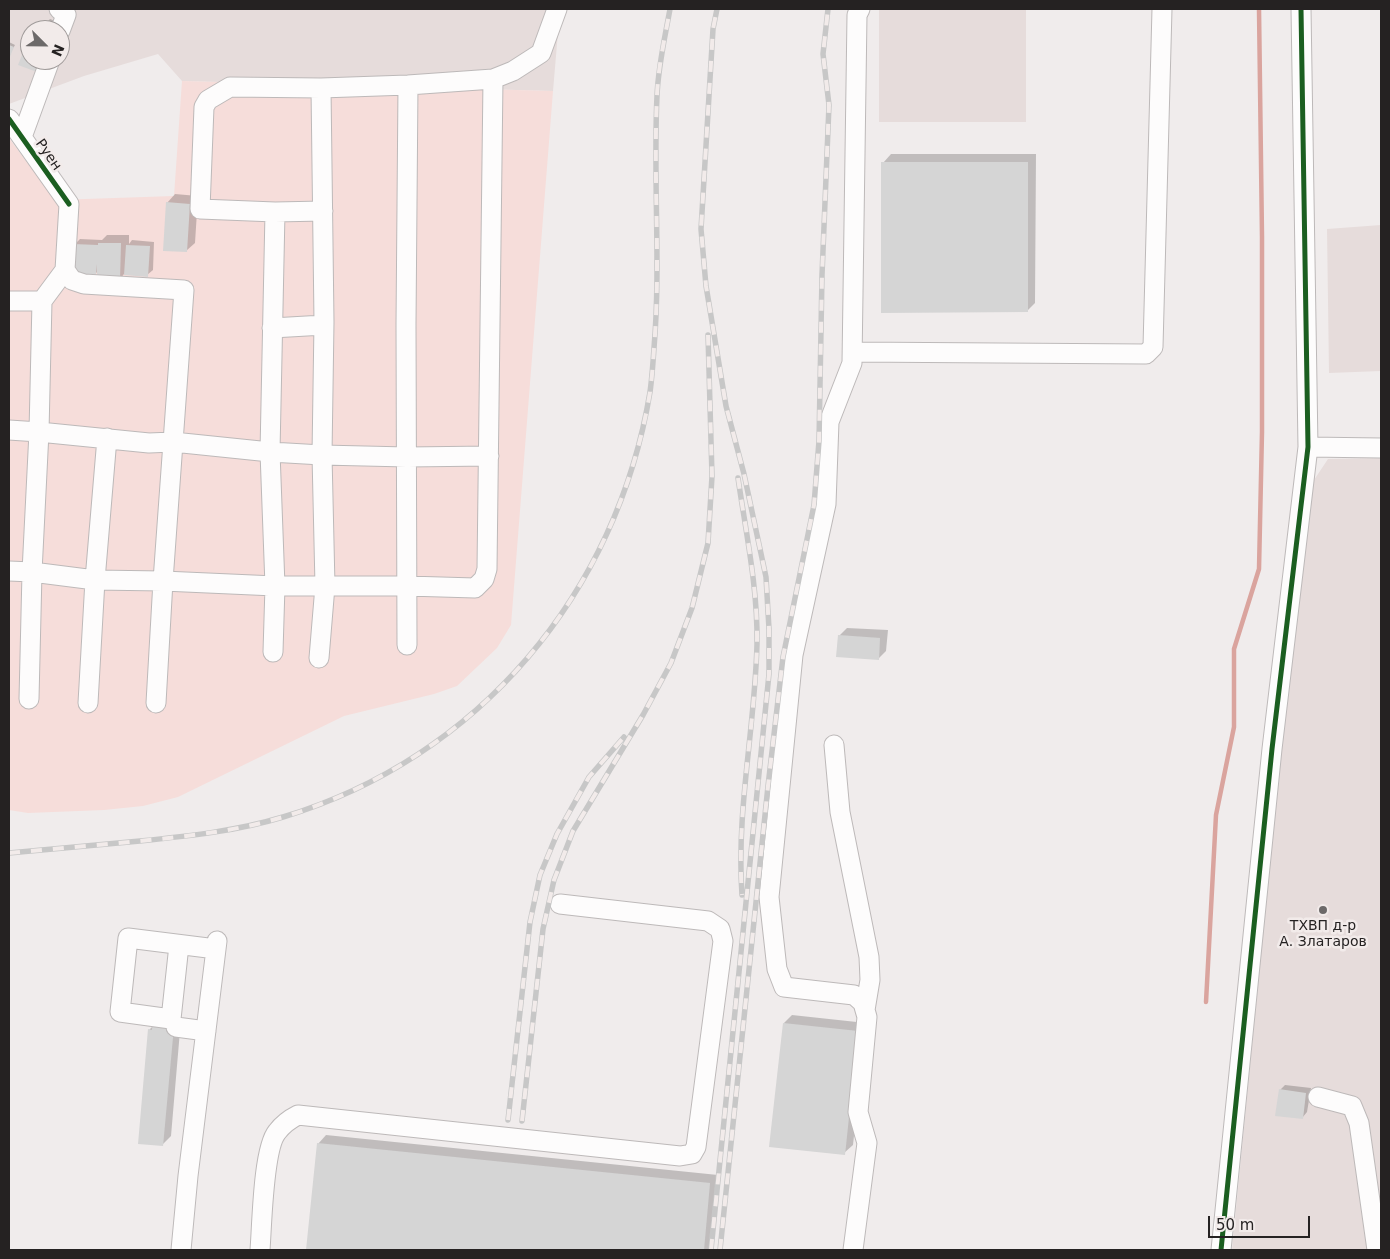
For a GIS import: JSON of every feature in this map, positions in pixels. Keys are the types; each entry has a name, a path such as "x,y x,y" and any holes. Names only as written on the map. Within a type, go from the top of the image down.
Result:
{"street":[{"path":"59,9 66,15 64,20"},
{"path":"323,210 276,212 200,209 204,107 208,100 230,87 321,88 408,85 493,79 513,71 540,52 557,9"},
{"path":"853,1250 866,1143 858,1112 867,1017 863,1003 854,995 784,987 777,969 769,897 793,654 826,504 829,422 852,363 857,15 860,9"},
{"path":"853,352 1146,354 1153,347 1162,9"},
{"path":"1221,1250 1272,749 1308,447 1301,9"},
{"path":"22,138 46,70"},
{"path":"9,571 95,580 275,586 475,588 484,580 487,568 493,79"},
{"path":"407,645 406,324 408,85"},
{"path":"319,658 325,586 322,455 324,325 321,88"},
{"name":"Руен","path":"9,120 69,204 66,270"},
{"path":"273,652 275,586 270,452 276,212"},
{"path":"29,699 42,301 66,270 72,280 84,284 184,290 156,703"},
{"path":"9,300 42,301"},
{"path":"272,328 324,325"},
{"path":"9,430 149,443 173,442 270,452 322,455 489,456"},
{"path":"88,704 95,580 107,438"},
{"path":"1308,447 1381,448"},
{"path":"834,745 840,812 868,957 870,980 865,1010"},
{"path":"260,1250 268,1151 276,1132 289,1120 298,1115 680,1156 692,1154 696,1147 721,951 720,929 708,921 560,904"},
{"path":"179,945 171,1019 120,1012 128,938 179,945 216,945 181,1250"},
{"path":"176,1027 206,1031"},
{"path":"1318,1097 1352,1106 1359,1123 1377,1250"}],"shaded area":[{"path":"9,9 560,9 553,91 182,81 158,54 84,76 9,104"},
{"path":"879,9 1026,10 1026,122 879,122"},
{"path":"182,81 553,91 511,625 497,648 457,686 434,694 344,716 178,797 143,806 104,810 28,813 9,810 9,138 55,200 174,196"},
{"path":"1381,225 1381,371 1329,373 1327,229"},
{"name":"ТХВП д-р А. Златаров","path":"1381,458 1381,1250 1232,1250 1281,749 1312,483 1328,459"}],"building":[{"path":"9,45 14,47 9,59"},
{"path":"881,162 1028,162 1028,312 881,313"},
{"path":"166,202 190,204 187,252 163,251"},
{"path":"98,243 121,243 120,280 97,280 97,264 96,275 72,274 73,244 98,245"},
{"path":"126,245 150,246 148,277 124,275"},
{"path":"838,635 880,638 879,660 836,657"},
{"path":"153,1020 174,1026 163,1146 138,1144 148,1029 152,1030"},
{"path":"783,1023 858,1031 845,1155 769,1147"},
{"path":"1279,1089 1306,1093 1303,1119 1275,1116"},
{"path":"317,1143 710,1183 704,1250 306,1250"}],"waterway":[{"path":"1206,1002 1216,815 1234,727 1234,649 1259,569 1262,432 1259,9"}],"railway":[{"path":"9,853 195,835 248,826 283,817 354,790 418,754 477,710 528,658 571,599 606,535 633,466 650,392 657,285 657,96 660,63 670,9"},
{"path":"711,1250 769,674 766,577 744,474 726,406 706,286 701,229 713,29 717,9"},
{"path":"720,1250 783,657 814,505 819,441 822,275 829,105 823,54 828,9"},
{"path":"522,1121 543,929 554,880 573,831 643,715 671,663 692,608 708,543 712,476 708,335"},
{"path":"738,478 754,582 757,623 756,675 742,832 742,895"},
{"path":"508,1120 530,922 540,875 557,834 589,777 624,737"}],"cycle path":[{"path":"1221,1250 1272,749 1308,447 1301,9"},
{"path":"9,119 69,204"}],"place":[{"name":"ТХВП д-р А. Златаров","path":"1323,910"}]}
